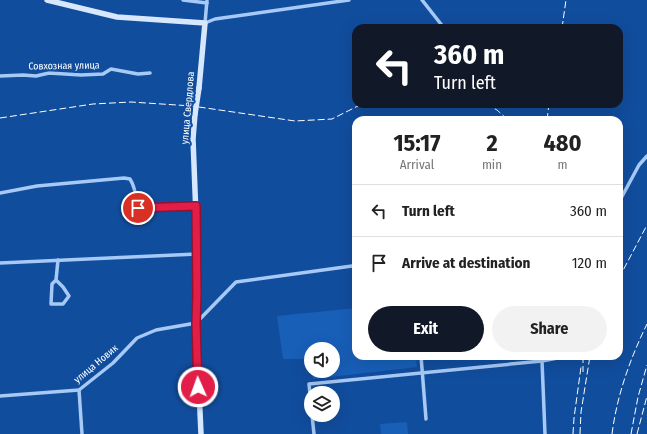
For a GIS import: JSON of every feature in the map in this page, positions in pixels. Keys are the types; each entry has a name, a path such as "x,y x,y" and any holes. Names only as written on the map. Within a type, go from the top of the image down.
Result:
{"main road":[{"path":"47,0 117,17 205,23"},
{"name":"улица Свердлова","path":"201,434 196,323 197,254 193,139 205,23"}],"street":[{"path":"183,0 207,2 205,23 215,19 349,0"},
{"path":"422,0 441,24"},
{"name":"Совхозная улица","path":"0,76 36,76 49,73 81,76 103,74 111,69 138,74 150,73"},
{"path":"623,195 639,165 647,156"},
{"path":"0,192 37,186 124,178 130,179 133,183 138,208 196,206"},
{"path":"0,263 197,254"},
{"path":"56,280 64,286 69,296 63,304 51,304 52,284 56,280 58,260"},
{"path":"196,323 236,282 352,266"},
{"name":"улица Новик","path":"0,396 79,390 112,363 137,338 156,330 196,323"},
{"path":"421,360 426,419"},
{"path":"309,386 309,384 547,360"},
{"path":"542,361 545,434"},
{"path":"79,390 82,434"},
{"path":"313,422 314,434"}],"shaded area":[{"path":"352,308 352,360 416,360 417,367 340,376 340,342 304,342 304,359 283,359 277,316"},
{"path":"407,422 408,434 381,434 380,424"}],"railway":[{"path":"563,24 566,0"},
{"path":"0,118 93,104 131,102 192,106 295,121 332,119 354,108"},
{"path":"493,108 504,116"},
{"path":"548,108 548,116"},
{"path":"623,270 647,225"},
{"path":"612,434 617,405 625,378 635,350 647,324"},
{"path":"583,360 583,372"},
{"path":"580,434 581,412 589,360"},
{"path":"631,434 638,397 647,365"},
{"path":"573,434 581,367"},
{"path":"637,434 647,396"}],"route":[{"path":"138,208 184,208 196,206 196,323 198,387"}]}
